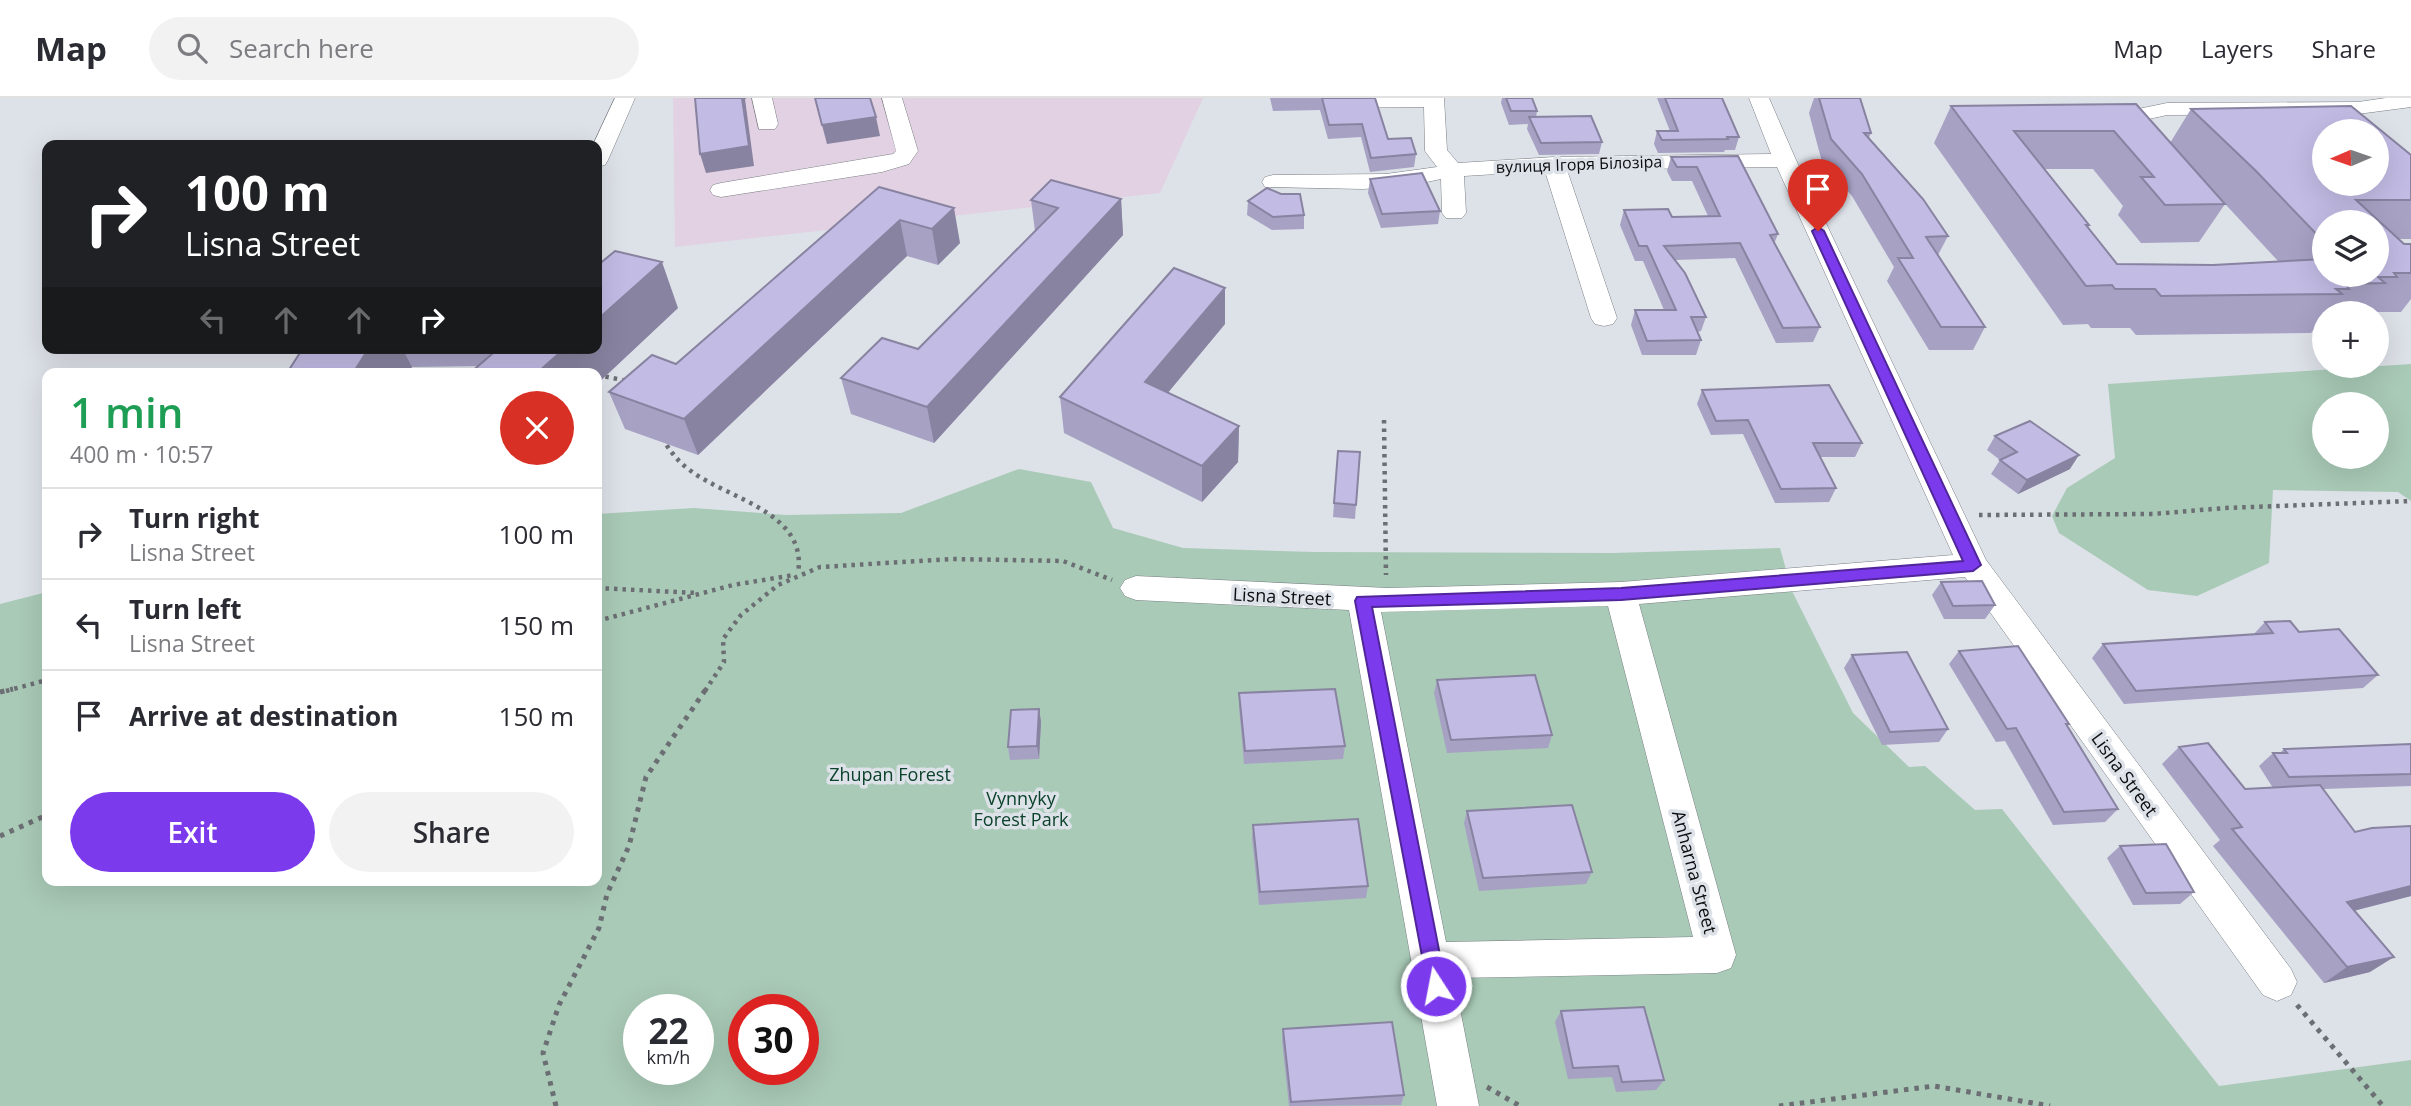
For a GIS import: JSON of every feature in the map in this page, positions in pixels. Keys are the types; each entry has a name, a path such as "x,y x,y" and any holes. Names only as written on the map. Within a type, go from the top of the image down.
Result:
{"street":[{"path":"602,149 625,98"},
{"path":"762,98 768,124"},
{"path":"721,190 882,165 901,159 907,151 892,98"},
{"name":"Lisna Street","path":"1759,98 1785,160 1973,565 2277,982"},
{"path":"1331,102 1434,99 1436,151 1452,170 1454,213"},
{"path":"2122,119 2167,109 2358,108 2411,101"},
{"name":"вулиця Ігоря Білозіра","path":"1273,182 1399,180 1427,178 1452,170 1554,164 1785,160"},
{"path":"1554,164 1604,318"},
{"name":"Lisna Street","path":"1136,588 1375,601 1621,594 1973,565"},
{"name":"Anharna Street","path":"1431,960 1717,955 1621,594"},
{"path":"1375,601 1431,960 1458,1106"}],"path":[{"path":"602,376 637,383"},
{"path":"1375,601 1383,507 1384,420"},
{"path":"659,429 672,456 687,469 774,518 791,534 800,552 798,574"},
{"path":"1951,515 2153,514 2225,508 2411,501"},
{"path":"602,620 702,593 798,574 820,567 953,559 1063,561 1136,588"},
{"path":"556,1106 543,1053 559,1005 599,928 607,894 629,846 646,777 724,662 723,639 729,629 750,606 798,574"},
{"path":"602,587 702,593"},
{"path":"0,692 42,681"},
{"path":"0,836 42,817"},
{"path":"2277,982 2383,1106"},
{"path":"1779,1106 1934,1086 2050,1106"}],"shaded area":[{"path":"673,98 1203,98 1160,193 675,247"}],"green space":[{"path":"2411,364 2411,501 2398,492 2273,490 2269,563 2197,596 2148,590 2059,533 2052,516 2067,488 2115,458 2108,384 2312,371 2312,378 2389,378 2389,365"},
{"name":"Vynnyky Forest Park","path":"1019,469 1091,482 1113,528 1183,548 1315,552 1613,553 1780,548 1792,591 1853,713 1909,767 1925,766 1975,810 2002,809 2219,1086 2411,1060 2411,1106 0,1106 0,604 42,593 42,886 602,886 602,514 694,508 786,515 901,513"}],"building":[{"path":"695,98 742,98 749,146 700,154"},
{"path":"815,98 870,98 876,117 822,125"},
{"path":"1322,98 1375,98 1388,139 1411,138 1416,154 1371,158 1362,124 1329,125"},
{"path":"1506,98 1532,98 1537,111 1511,111"},
{"path":"1665,98 1722,98 1739,137 1662,140 1657,131 1678,131"},
{"path":"1819,98 1860,98 1871,133 1864,133 1923,199 1948,236 1926,237 1985,327 1941,327 1898,258 1913,258 1862,174 1831,139"},
{"path":"2136,104 2225,204 2165,205 2141,177 2154,177 2114,131 2014,131 2117,264 2213,265 2312,260 2312,287 2349,289 2336,289 2342,294 2161,296 2155,289 2115,289 2112,285 2086,286 1951,106"},
{"path":"2351,106 2367,119 2312,119 2312,196 2389,196 2389,137 2411,155 2411,200 2356,200 2367,210 2312,210 2312,229 2191,109"},
{"path":"1591,116 1602,142 1541,143 1529,117"},
{"path":"1738,156 1778,234 1770,235 1820,327 1783,328 1740,243 1664,246 1685,273 1706,317 1691,317 1701,340 1647,341 1635,310 1676,310 1647,246 1639,246 1624,210 1668,209 1672,217 1720,216 1697,167 1677,167 1671,157"},
{"path":"1422,173 1440,211 1382,214 1370,179"},
{"path":"1051,180 1121,199 927,407 841,378 882,338 918,349 1058,208 1031,200"},
{"path":"879,187 954,208 932,229 900,220 684,419 609,392 652,355 676,364"},
{"path":"1267,188 1281,194 1300,194 1304,215 1273,217 1248,201"},
{"path":"2389,230 2404,244 2411,244 2411,273 2394,273 2397,277 2389,277"},
{"path":"615,251 662,262 602,316 602,262"},
{"path":"1174,268 1225,288 1145,382 1239,426 1202,466 1060,397"},
{"path":"299,354 365,354 356,368 290,368"},
{"path":"492,354 558,354 543,368 476,368"},
{"path":"1829,385 1862,443 1813,443 1836,488 1781,489 1748,420 1716,421 1702,390"},
{"path":"2030,421 2079,455 2027,480 2000,460 2017,452 1995,436"},
{"path":"1338,451 1360,452 1356,505 1334,503"},
{"path":"1982,581 1995,605 1953,606 1941,582"},
{"path":"2290,621 2299,632 2339,629 2378,675 2136,691 2103,644 2273,633 2265,622"},
{"path":"2018,646 2069,724 2066,724 2118,809 2064,812 2016,728 2007,729 1959,651"},
{"path":"1907,652 1948,729 1890,732 1852,655"},
{"path":"1535,675 1552,735 1451,740 1437,680"},
{"path":"1335,689 1345,746 1245,751 1239,693"},
{"path":"1039,709 1037,746 1008,747 1011,710"},
{"path":"2208,743 2245,789 2320,785 2355,832 2372,828 2411,826 2411,886 2347,902 2394,957 2347,967 2232,829 2242,827 2179,747"},
{"path":"2411,744 2411,774 2289,777 2273,753 2287,753 2284,749"},
{"path":"1572,805 1592,872 1483,878 1467,811"},
{"path":"1358,819 1368,886 1260,892 1253,825"},
{"path":"2166,844 2194,892 2146,893 2120,846"},
{"path":"1644,1007 1664,1080 1622,1082 1618,1066 1573,1068 1561,1011"},
{"path":"1392,1022 1404,1095 1291,1102 1283,1029"}],"route":[{"path":"1436,986 1363,601 1621,594 1973,565 1818,231"}],"park label":[{"name":"Zhupan Forest","path":"890,774"}]}
